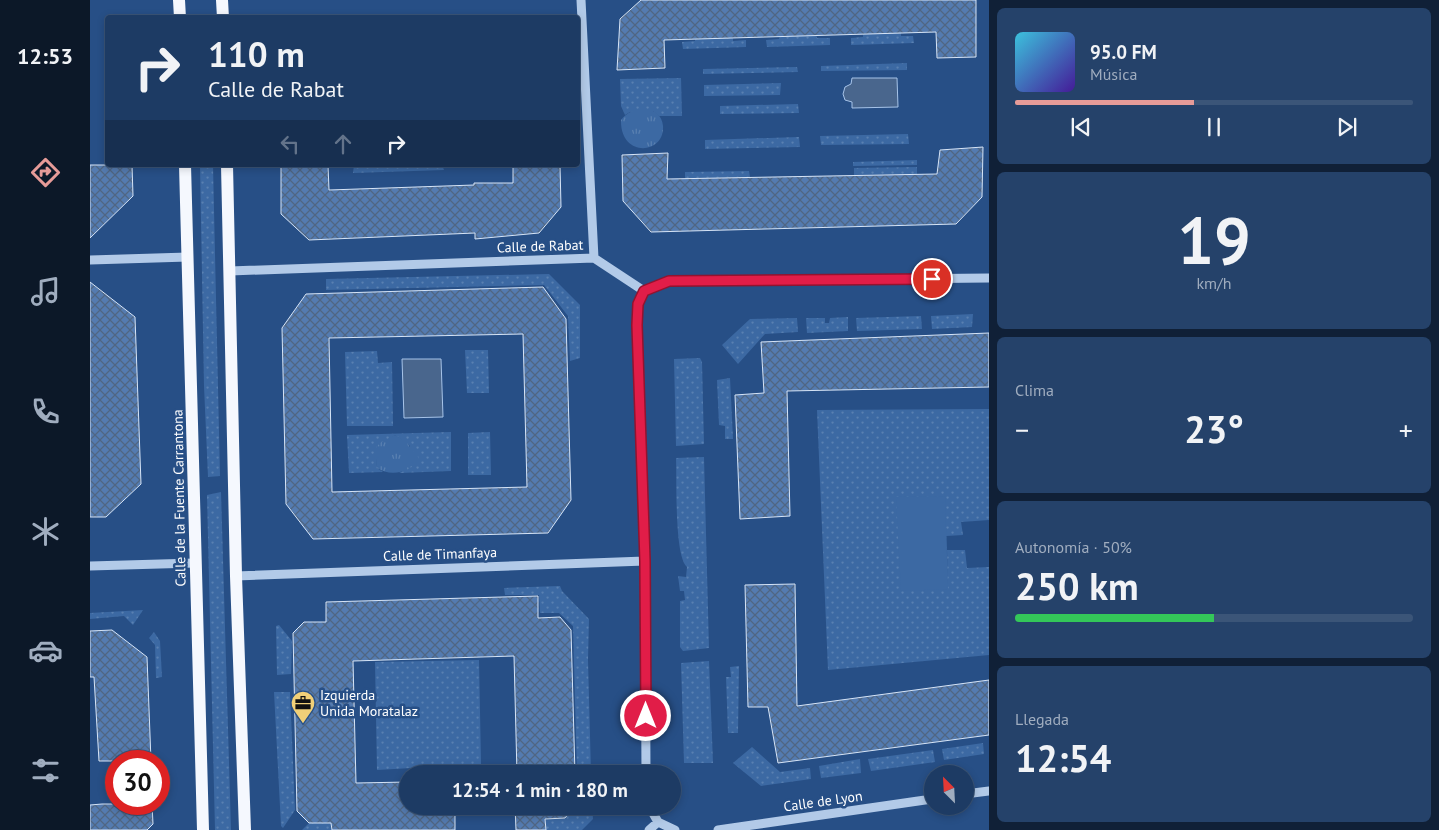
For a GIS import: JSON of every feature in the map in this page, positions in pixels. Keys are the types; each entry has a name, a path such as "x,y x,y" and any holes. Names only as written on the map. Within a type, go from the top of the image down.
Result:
{"main road":[{"path":"179,0 180,15"},
{"path":"222,0 223,15"},
{"name":"Calle de la Fuente Carrantona","path":"185,167 203,830"},
{"path":"227,167 236,576 244,830"}],"street":[{"path":"581,0 594,258"},
{"path":"90,260 188,257"},
{"name":"Calle de Rabat","path":"230,271 594,258 644,291"},
{"path":"646,765 645,561 637,325 638,304 644,291 669,281 989,278"},
{"name":"Calle de Timanfaya","path":"236,576 645,561"},
{"path":"90,566 195,563"},
{"path":"974,793 989,791"},
{"name":"Calle de Lyon","path":"718,830 924,800"},
{"path":"654,815 658,822 675,830"},
{"path":"649,830 658,822"}],"green space":[{"path":"901,32 901,36 913,36 914,43 851,45 851,38 863,37 863,33"},
{"path":"816,34 817,38 830,38 830,45 767,47 766,40 779,39 780,35"},
{"path":"733,36 733,41 746,40 746,47 683,49 682,42 695,41 695,37"},
{"path":"907,63 907,70 821,71 821,66"},
{"path":"797,67 798,72 703,74 703,69"},
{"path":"681,78 682,116 659,116 653,111 630,112 625,115 621,106 620,79"},
{"path":"781,83 780,95 704,96 704,85"},
{"path":"798,104 799,113 720,114 720,106"},
{"path":"645,108 657,114 663,126 662,136 657,143 650,147 642,148 634,146 627,141 621,120 632,111"},
{"path":"908,134 909,144 821,145 820,136"},
{"path":"799,137 800,147 705,149 705,140"},
{"path":"917,160 917,165 853,166 853,162"},
{"path":"200,167 213,167 220,476 208,477 204,386"},
{"path":"354,167 443,167 444,170 353,173"},
{"path":"917,167 917,174 854,175 854,168"},
{"path":"749,171 750,177 685,179 685,172"},
{"path":"549,274 580,305 580,358 570,361 568,316 544,285 326,290 326,279"},
{"path":"973,314 972,327 932,329 931,316"},
{"path":"921,316 922,329 857,331 856,318"},
{"path":"848,317 848,331 807,333 806,318 825,318 825,323 829,323 830,318"},
{"path":"797,318 798,332 765,334 738,364 722,345 750,319"},
{"path":"465,350 488,350 489,393 467,393"},
{"path":"377,351 378,363 392,362 393,426 347,426 345,352"},
{"path":"700,358 702,362 704,444 676,446 674,359"},
{"path":"730,378 733,439 725,439 725,426 719,425 717,380"},
{"path":"989,409 989,520 961,522 963,535 946,536 948,589 947,550 965,550 967,568 989,567 989,655 828,670 817,410"},
{"path":"451,432 451,471 399,473 410,467 410,446 395,435 376,449 377,468 383,472 349,473 347,435"},
{"path":"490,432 491,475 468,475 468,433"},
{"path":"395,435 406,442 419,458 416,463 406,470 394,473 382,471 377,468 375,449 380,443"},
{"path":"704,457 709,648 683,651 680,647 680,601 685,600 684,591 680,591 678,576 686,577 687,567 683,560 678,533 676,458"},
{"path":"221,492 231,830 215,830 207,495"},
{"path":"945,496 948,589 901,591 896,497"},
{"path":"560,586 562,591 589,619 591,765 577,765 573,626 559,613 540,613 539,595 505,595 504,588"},
{"path":"143,610 133,625 124,616 90,619 90,613"},
{"path":"279,625 292,641 291,674 277,675 276,626"},
{"path":"154,632 160,641 162,677 156,678 155,645 149,638"},
{"path":"479,660 481,764 399,765 399,769 377,770 375,662"},
{"path":"709,661 713,763 684,763 681,663"},
{"path":"739,666 738,733 728,733 726,677 731,677 730,667"},
{"path":"274,692 290,692 295,810 283,828 281,826"},
{"path":"983,743 984,754 944,760 942,749"},
{"path":"752,747 780,772 810,768 811,779 761,786 733,763"},
{"path":"933,750 935,762 871,771 868,759"},
{"path":"860,759 861,773 821,778 819,766"},
{"path":"568,815 593,815 593,819 582,830 546,830 545,819 565,818"},
{"path":"309,823 331,823 332,830 302,830"}],"shaded area":[{"path":"852,78 897,78 898,107 852,108 852,102 845,100 843,94 845,87 851,84"},
{"path":"402,359 441,359 443,417 404,418"}],"building":[{"path":"641,0 976,0 976,57 937,58 936,32 664,40 665,68 617,70 620,19"},
{"path":"983,147 982,197 956,224 651,232 623,201 622,155 668,153 667,179 937,174 940,150"},
{"path":"90,165 132,167 133,196 90,238"},
{"path":"281,167 328,167 329,190 513,183 513,167 560,167 561,207 539,233 475,239 475,233 309,240 281,214"},
{"path":"90,282 135,317 141,484 106,517 90,517"},
{"path":"543,287 566,319 571,500 548,533 313,539 286,504 282,328 306,294","holes":["523,334 527,487 332,492 329,338"]},
{"path":"989,333 989,387 787,391 790,516 740,519 735,395 764,393 761,342"},
{"path":"795,584 797,706 989,680 989,735 778,763 768,707 748,707 745,585"},
{"path":"538,596 538,618 560,617 571,630 575,765 517,765 514,656 353,661 356,783 399,782 399,815 455,815 455,830 332,830 331,823 309,823 297,811 293,633 304,622 326,622 326,602"},
{"path":"112,630 147,657 151,750 105,750 105,761 99,761 94,677 90,677 90,631"},
{"path":"105,804 105,815 153,815 153,824 147,830 90,830 90,805"},
{"path":"515,815 568,815 565,818 545,819 546,830 516,830"}],"place":[{"name":"Izquierda Unida Moratalaz","path":"303,724"}],"route":[{"path":"646,716 645,561 637,325 638,304 644,291 669,281 932,279"}]}
